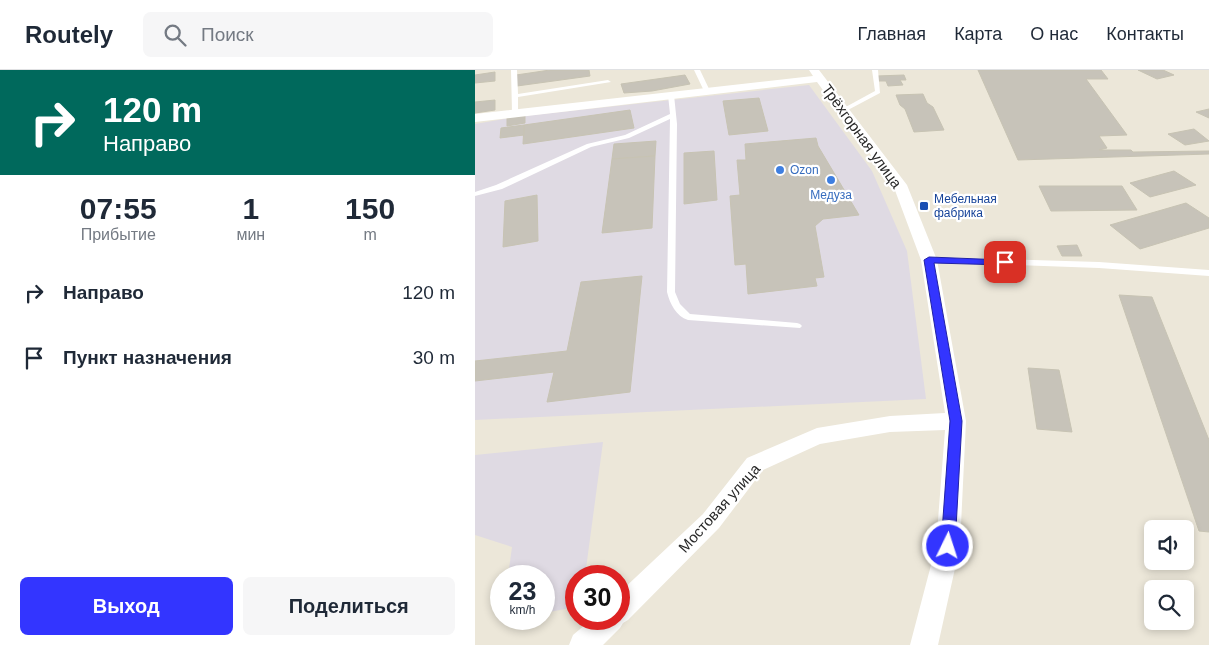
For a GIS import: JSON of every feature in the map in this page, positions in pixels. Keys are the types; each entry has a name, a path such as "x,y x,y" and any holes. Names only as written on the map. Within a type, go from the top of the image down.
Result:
{"street":[{"path":"475,118 707,91 817,74"},
{"name":"Трёхгорная улица","path":"817,74 900,185 929,260 956,421 948,546 924,645"},
{"name":"Мостовая улица","path":"630,600 711,521 755,464 817,436 890,424 956,421"},
{"path":"583,645 599,630"}],"lane":[{"path":"514,70 515,112"},
{"path":"697,70 707,91"},
{"path":"844,110 879,92 875,70"},
{"path":"515,96 608,82"},
{"path":"671,95 673,115 671,292 673,301 679,310 688,317 797,326"},
{"path":"475,194 499,187 589,145 627,137 673,115"},
{"path":"929,260 1099,265 1209,273"}],"shaded area":[{"path":"809,85 872,171 907,251 926,399 475,420 475,124 515,117"},
{"path":"603,442 586,565 565,565 565,609 555,611 555,565 510,565 512,547 475,535 475,455"}],"building":[{"path":"550,70 589,70 590,76 517,86 516,75"},
{"path":"978,70 1101,70 1108,79 1086,79 1127,135 1099,136 1107,148 1099,150 1131,150 1133,152 1209,151 1209,154 1018,160"},
{"path":"1138,70 1163,70 1174,75 1157,79"},
{"path":"495,72 495,81 475,83 475,75"},
{"path":"685,75 690,84 652,91 624,93 621,84"},
{"path":"904,75 906,80 900,80 903,85 888,86 886,81 879,81 877,76"},
{"path":"923,94 927,103 933,107 944,130 914,132 905,109 900,105 896,95"},
{"path":"759,98 768,131 729,135 723,101"},
{"path":"495,100 495,110 475,113 475,102"},
{"path":"1209,109 1209,118 1196,112"},
{"path":"630,110 634,128 523,144 524,125"},
{"path":"525,116 525,123 507,126 507,118"},
{"path":"524,125 524,135 500,138 501,128"},
{"path":"1194,129 1209,141 1185,145 1168,134"},
{"path":"816,138 818,146 859,215 823,219 815,226 824,277 815,278 817,286 748,294 746,264 735,265 730,196 740,195 737,160 746,160 745,144"},
{"path":"656,141 655,156 612,159 614,144"},
{"path":"714,151 717,200 684,204 684,153"},
{"path":"655,156 652,228 602,233 612,159"},
{"path":"1174,171 1196,185 1150,197 1130,183"},
{"path":"1039,186 1122,186 1137,210 1051,211"},
{"path":"537,195 538,241 503,247 505,201"},
{"path":"1186,203 1209,218 1209,228 1140,249 1110,225"},
{"path":"1077,245 1082,256 1062,256 1057,246"},
{"path":"642,276 630,392 547,402 554,372 475,381 475,361 567,351 581,282"},
{"path":"1119,295 1152,297 1209,440 1209,532 1199,531"},
{"path":"1028,368 1059,370 1072,432 1037,429"}],"place":[{"name":"Ozon","path":"780,170"},
{"name":"Медуза","path":"831,180"},
{"name":"Мебельная фабрика","path":"924,206"}],"route":[{"path":"948,546 956,421 929,260 1005,262"}]}
